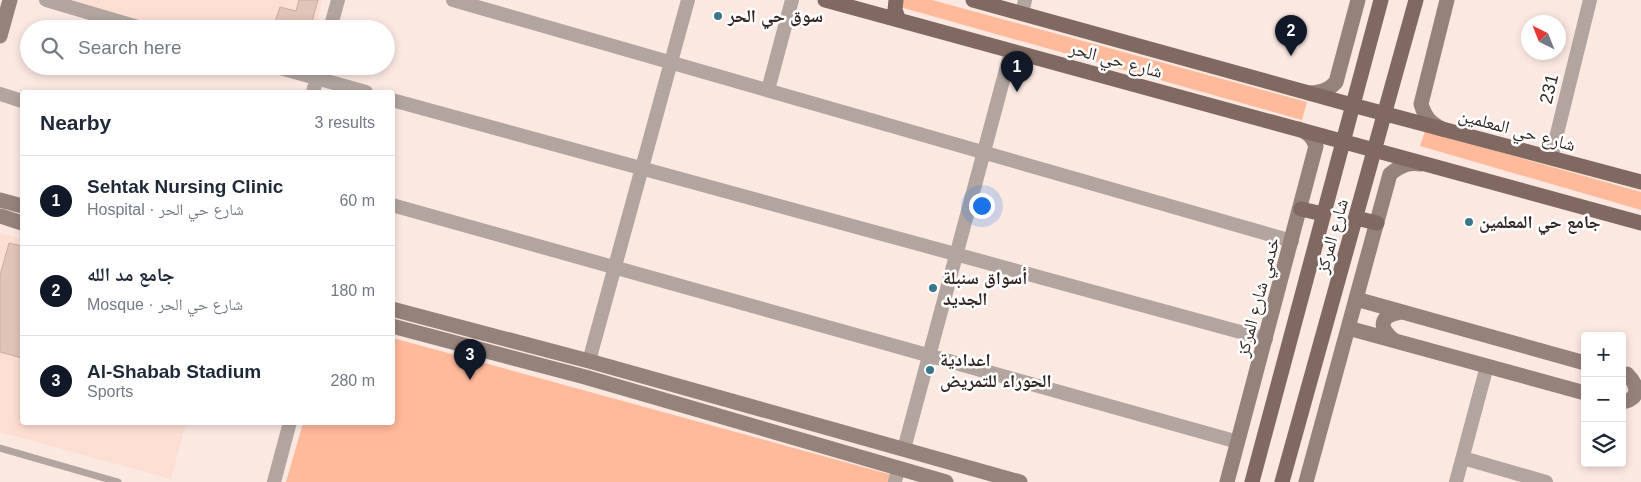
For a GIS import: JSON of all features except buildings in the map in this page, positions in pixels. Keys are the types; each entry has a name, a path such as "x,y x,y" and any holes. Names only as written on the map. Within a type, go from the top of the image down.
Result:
{"main road":[{"name":"شارع حي الحر","path":"825,0 1428,165"},
{"path":"860,10 872,0"},
{"path":"896,0 899,20"},
{"name":"شارع حي الحر","path":"972,0 1023,7 1384,114"},
{"name":"شارع المركز","path":"1252,482 1381,0"},
{"name":"شارع المركز","path":"1282,482 1416,0"},
{"name":"شارع حي المعلمين","path":"1384,114 1641,182"},
{"path":"1428,165 1641,223"},
{"path":"1301,209 1323,214"},
{"path":"1356,218 1377,223"}],"street":[{"path":"0,36 10,0"},
{"path":"46,0 114,20"},
{"path":"332,20 338,0"},
{"path":"453,0 1292,240"},
{"path":"590,361 688,0"},
{"path":"768,90 792,0"},
{"path":"1309,93 1322,92 1331,88 1336,82 1357,0"},
{"path":"1443,129 1431,123 1424,114 1421,104 1447,0"},
{"name":"231","path":"1551,158 1590,0"},
{"path":"904,449 1011,51"},
{"path":"303,75 358,90"},
{"path":"0,94 20,100"},
{"path":"395,101 1266,339"},
{"name":"خدمي شارع المركز","path":"1227,482 1301,209 1316,146 1305,131 1300,129"},
{"path":"1306,482 1390,174 1411,162 1428,165"},
{"path":"0,200 20,205"},
{"path":"395,206 1238,442"},
{"path":"0,216 20,222"},
{"path":"1356,299 1581,362"},
{"path":"395,310 590,361 1020,482"},
{"path":"1396,341 1387,335 1383,329 1383,323 1391,313 1402,312"},
{"path":"432,336 436,320"},
{"path":"395,327 585,377 896,476 946,482"},
{"path":"1348,328 1581,392"},
{"path":"1456,482 1487,366"},
{"path":"1626,401 1632,399 1636,394 1634,381 1630,375"},
{"path":"1626,404 1641,408"},
{"path":"274,482 289,425"},
{"path":"1463,458 1546,482"}],"lane":[{"path":"0,448 118,482"}],"shaded area":[{"path":"72,0 322,0 317,20 141,20"},
{"path":"902,0 932,0 1307,102 1302,120 900,7"},
{"path":"1425,131 1641,192 1641,210 1420,146"},
{"path":"0,233 20,238 20,425 185,425 171,479 0,432"},
{"path":"395,339 892,475 890,482 286,482 302,425 395,425"}],"place":[{"name":"سوق حي الحر","path":"718,16"},
{"name":"جامع مد الله","path":"1291,56"},
{"name":"Sehtak Nursing Clinic","path":"1017,92"},
{"name":"جامع حي المعلمين","path":"1469,222"},
{"name":"أسواق سنبلة الجديد","path":"933,288"},
{"name":"اعدادية الحوراء للتمريض","path":"930,370"},
{"name":"Al-Shabab Stadium","path":"470,380"}]}
